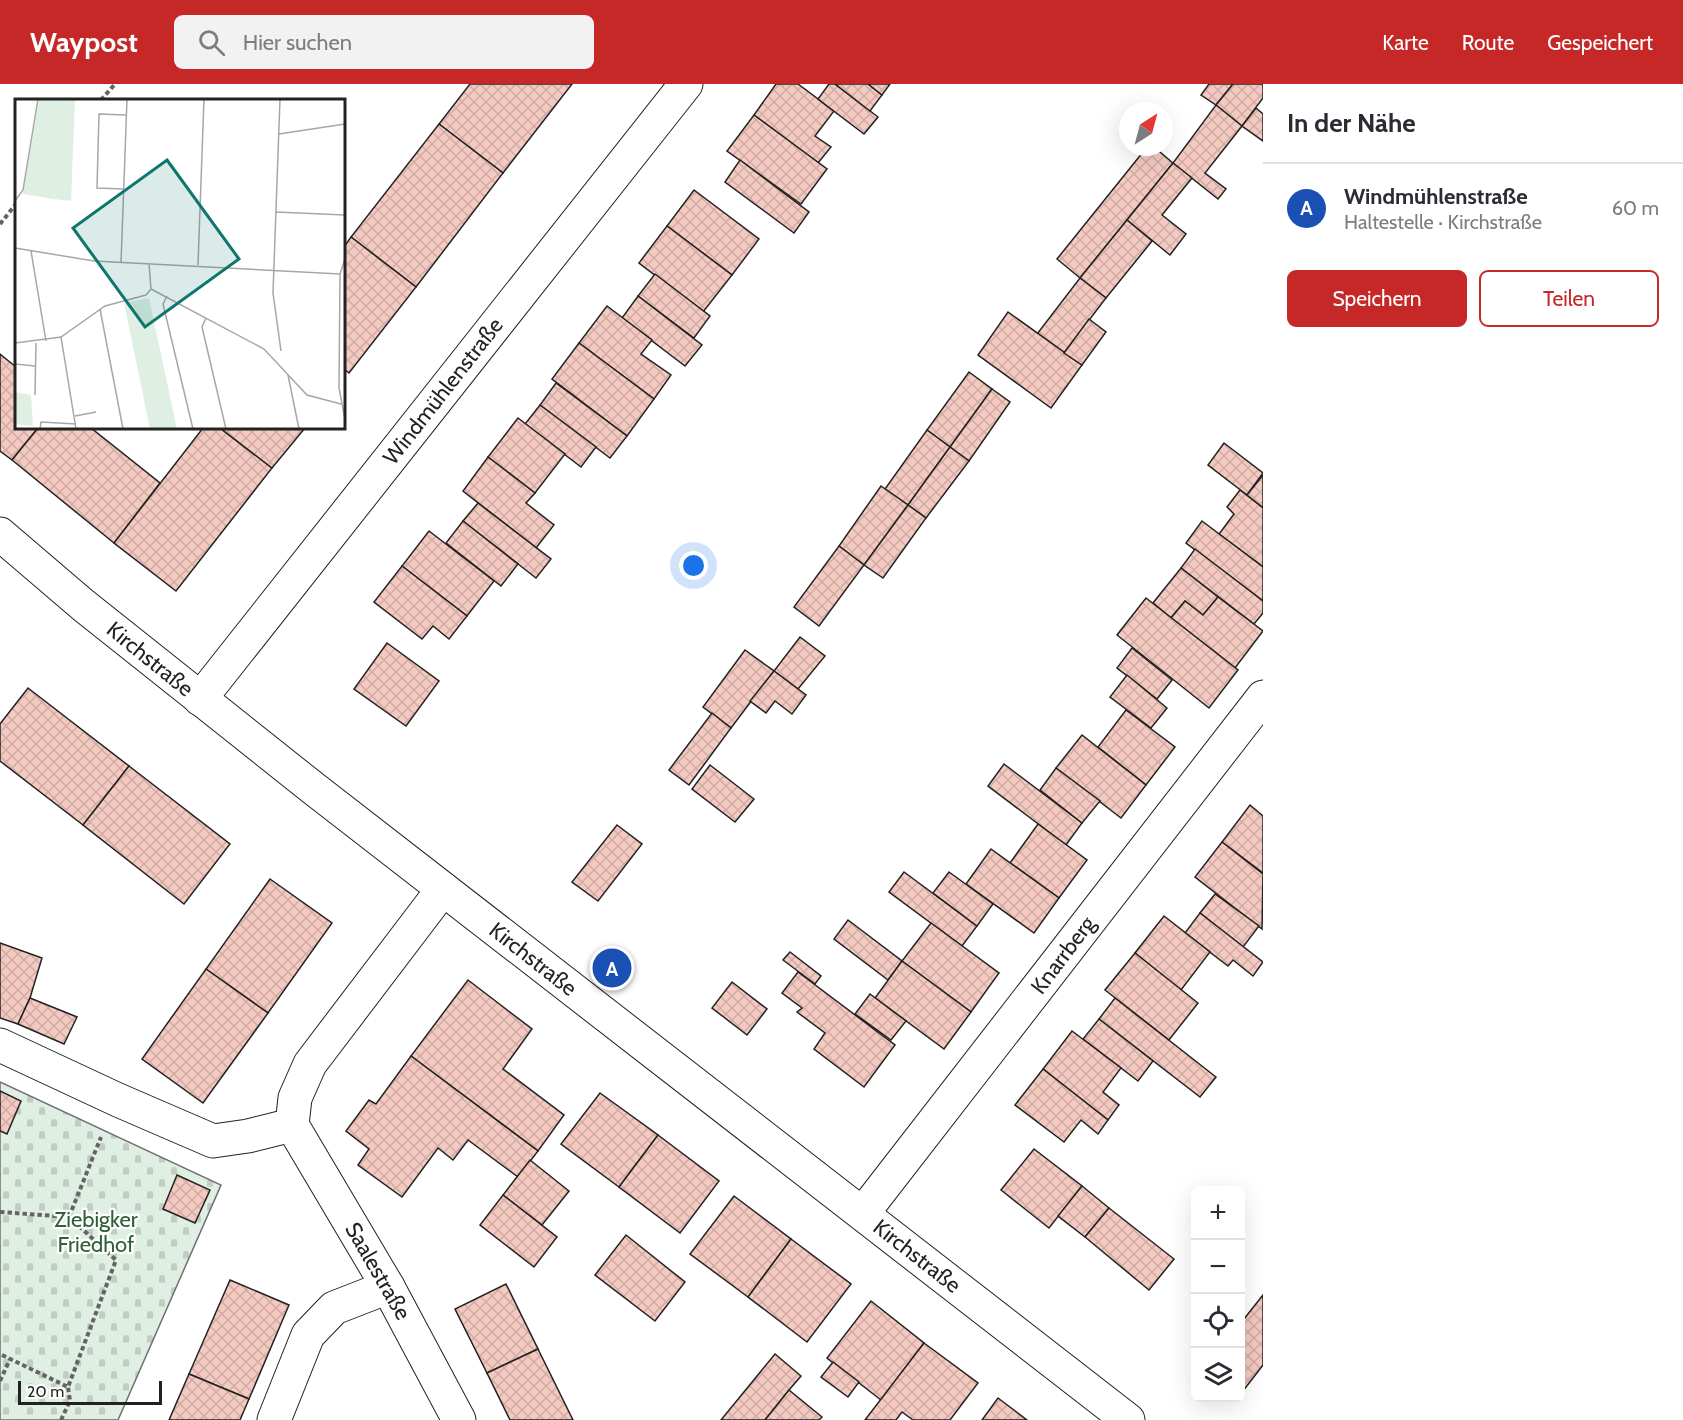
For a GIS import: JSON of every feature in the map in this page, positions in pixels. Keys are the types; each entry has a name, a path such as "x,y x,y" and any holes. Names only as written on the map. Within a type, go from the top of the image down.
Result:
{"street":[{"name":"Windmühlenstraße","path":"200,699 686,84"},
{"name":"Kirchstraße","path":"0,534 83,605 200,699 1128,1420"},
{"name":"Knarrberg","path":"863,1213 1263,698"},
{"path":"0,1045 213,1141 248,1136 292,1125 295,1098 310,1064 443,889"},
{"name":"Saalestraße","path":"292,1125 388,1287 459,1420"},
{"path":"274,1420 308,1335 334,1308 388,1287"}],"path":[{"path":"102,99 115,84"},
{"path":"0,224 15,205"},
{"path":"69,1217 118,1100"},
{"path":"0,1212 69,1217 116,1260 68,1388 70,1401 61,1420"},
{"path":"0,1354 68,1388"},
{"path":"0,1381 10,1359"}],"green space":[{"name":"Ziebigker Friedhof","path":"0,1082 221,1185 118,1420 0,1420"}],"building":[{"path":"470,84 572,84 503,173 439,124"},
{"path":"776,84 798,84 834,111 815,136 831,147 818,163 754,115"},
{"path":"829,84 835,84 878,117 864,134 818,99"},
{"path":"835,84 868,84 882,95 870,111"},
{"path":"868,84 890,84 882,95"},
{"path":"1209,84 1233,84 1216,105 1201,95"},
{"path":"1233,84 1263,84 1263,98 1242,126 1216,105"},
{"path":"1216,105 1242,126 1205,173 1226,189 1218,199 1173,163"},
{"path":"1256,108 1263,114 1263,141 1242,126"},
{"path":"754,115 827,169 801,204 727,151"},
{"path":"439,124 503,173 416,287 351,237"},
{"path":"1140,156 1165,156 1173,163 1080,278 1057,259"},
{"path":"740,160 809,212 794,233 725,182"},
{"path":"1173,163 1192,178 1162,215 1186,234 1170,255 1127,220"},
{"path":"694,190 759,239 732,275 667,226"},
{"path":"1127,220 1152,241 1106,298 1080,278"},
{"path":"667,226 732,275 703,312 639,263"},
{"path":"351,237 416,287 349,373 345,370 345,246"},
{"path":"655,274 710,316 694,338 638,296"},
{"path":"1080,278 1106,298 1064,353 1037,334"},
{"path":"638,296 702,345 685,366 622,318"},
{"path":"607,306 652,340 641,354 671,375 654,399 579,343"},
{"path":"1008,312 1082,365 1051,408 978,355"},
{"path":"1089,319 1106,332 1082,365 1064,353"},
{"path":"579,343 654,399 627,436 552,379"},
{"path":"0,354 15,366 15,429 37,429 12,460 0,451"},
{"path":"969,372 992,389 950,447 927,430"},
{"path":"556,383 627,436 610,458 540,405"},
{"path":"992,389 1010,402 969,461 950,447"},
{"path":"540,405 596,447 581,467 525,424"},
{"path":"518,418 565,454 535,493 488,457"},
{"path":"37,429 92,429 160,483 114,543 12,460"},
{"path":"202,429 221,429 272,468 176,591 114,543"},
{"path":"221,429 304,429 272,468"},
{"path":"927,430 950,447 908,505 885,489"},
{"path":"1224,443 1263,473 1247,495 1208,465"},
{"path":"950,447 969,461 926,518 908,505"},
{"path":"488,457 535,493 526,503 554,525 536,548 463,491"},
{"path":"1263,475 1263,508 1247,495"},
{"path":"881,486 908,505 864,565 839,546"},
{"path":"1240,490 1263,508 1263,567 1219,534 1234,514 1227,507"},
{"path":"478,503 551,559 536,578 463,521"},
{"path":"908,505 926,518 883,578 864,565"},
{"path":"463,521 518,564 501,586 446,543"},
{"path":"1202,521 1263,567 1263,601 1186,543"},
{"path":"429,531 494,581 467,616 402,566"},
{"path":"839,546 864,565 819,626 794,607"},
{"path":"1195,549 1263,601 1263,613 1254,624 1181,568"},
{"path":"402,566 467,616 449,639 433,626 422,639 374,602"},
{"path":"1181,568 1218,597 1203,615 1185,601 1171,618 1153,603"},
{"path":"1218,597 1263,631 1235,668 1171,618 1185,601 1203,615"},
{"path":"1146,598 1238,670 1209,708 1117,635"},
{"path":"800,637 825,656 798,689 774,671"},
{"path":"387,643 439,681 406,726 354,689"},
{"path":"1132,648 1172,680 1157,699 1117,668"},
{"path":"745,650 774,671 731,728 703,707"},
{"path":"774,671 806,695 792,714 775,701 766,713 750,701"},
{"path":"1127,675 1167,708 1151,728 1110,697"},
{"path":"28,688 129,766 83,825 0,761 0,724"},
{"path":"1126,710 1175,747 1146,785 1098,747"},
{"path":"712,713 731,728 689,785 669,770"},
{"path":"1082,735 1146,785 1121,818 1056,768"},
{"path":"1004,764 1082,823 1066,845 988,786"},
{"path":"710,765 754,799 735,822 692,789"},
{"path":"129,766 230,844 184,904 83,825"},
{"path":"1056,768 1100,801 1082,823 1040,790"},
{"path":"1250,805 1263,816 1263,873 1222,842"},
{"path":"1038,824 1087,860 1059,898 1010,863"},
{"path":"617,825 642,844 598,901 572,882"},
{"path":"1222,842 1263,874 1262,929 1195,877"},
{"path":"991,849 1059,898 1034,933 966,884"},
{"path":"904,872 977,926 962,946 889,892"},
{"path":"949,872 993,904 977,926 933,893"},
{"path":"270,879 332,923 268,1013 206,969"},
{"path":"1215,894 1259,926 1243,947 1200,913"},
{"path":"1200,913 1263,962 1253,976 1233,960 1228,966 1185,933"},
{"path":"1164,916 1210,952 1181,990 1135,953"},
{"path":"848,920 902,961 888,980 834,939"},
{"path":"931,923 999,973 971,1012 902,961"},
{"path":"0,943 42,958 30,998 18,1024 0,1018"},
{"path":"790,952 821,976 815,984 783,960"},
{"path":"1135,953 1198,1003 1169,1040 1105,990"},
{"path":"902,961 971,1012 944,1049 875,998"},
{"path":"206,969 268,1013 203,1103 142,1059"},
{"path":"798,972 895,1045 864,1087 814,1049 825,1033 797,1012 802,1008 782,993"},
{"path":"468,980 532,1029 503,1069 564,1115 538,1151 411,1056"},
{"path":"732,982 767,1009 747,1035 712,1008"},
{"path":"870,994 906,1021 891,1040 855,1014"},
{"path":"30,998 77,1017 64,1044 18,1024"},
{"path":"1115,998 1216,1077 1200,1097 1099,1019"},
{"path":"1099,1019 1153,1061 1138,1081 1083,1039"},
{"path":"1072,1031 1121,1068 1103,1092 1119,1105 1108,1120 1043,1069"},
{"path":"411,1056 538,1151 518,1177 468,1140 453,1160 438,1148 402,1197 358,1165 369,1149 346,1131 369,1100 376,1104"},
{"path":"1043,1069 1108,1120 1098,1134 1081,1120 1064,1142 1015,1105"},
{"path":"0,1091 21,1101 7,1134 0,1131"},
{"path":"600,1093 658,1135 619,1187 561,1144"},
{"path":"658,1135 719,1181 680,1233 619,1187"},
{"path":"1034,1149 1082,1186 1049,1228 1001,1190"},
{"path":"530,1160 569,1191 542,1225 503,1195"},
{"path":"177,1175 210,1190 195,1223 163,1209"},
{"path":"1082,1186 1109,1208 1085,1237 1058,1216"},
{"path":"503,1195 557,1237 534,1267 480,1225"},
{"path":"734,1196 791,1239 748,1297 690,1254"},
{"path":"1109,1208 1174,1259 1149,1290 1085,1237"},
{"path":"626,1235 685,1282 655,1321 595,1275"},
{"path":"791,1239 851,1284 807,1342 748,1297"},
{"path":"230,1280 289,1305 249,1399 189,1374"},
{"path":"506,1284 538,1349 487,1373 455,1309"},
{"path":"1263,1295 1263,1365 1245,1388 1245,1348 1245,1318"},
{"path":"871,1301 924,1343 881,1400 827,1358"},
{"path":"924,1343 978,1383 950,1420 913,1420 902,1412 896,1420 865,1420"},
{"path":"538,1349 573,1420 510,1420 487,1373"},
{"path":"775,1354 801,1376 765,1420 721,1420"},
{"path":"833,1362 859,1382 848,1397 821,1377"},
{"path":"189,1374 249,1399 240,1420 169,1420"},
{"path":"789,1390 822,1417 819,1420 765,1420"},
{"path":"998,1398 1027,1420 982,1420"}],"place":[{"name":"Windmühlenstraße","path":"612,968"}]}
